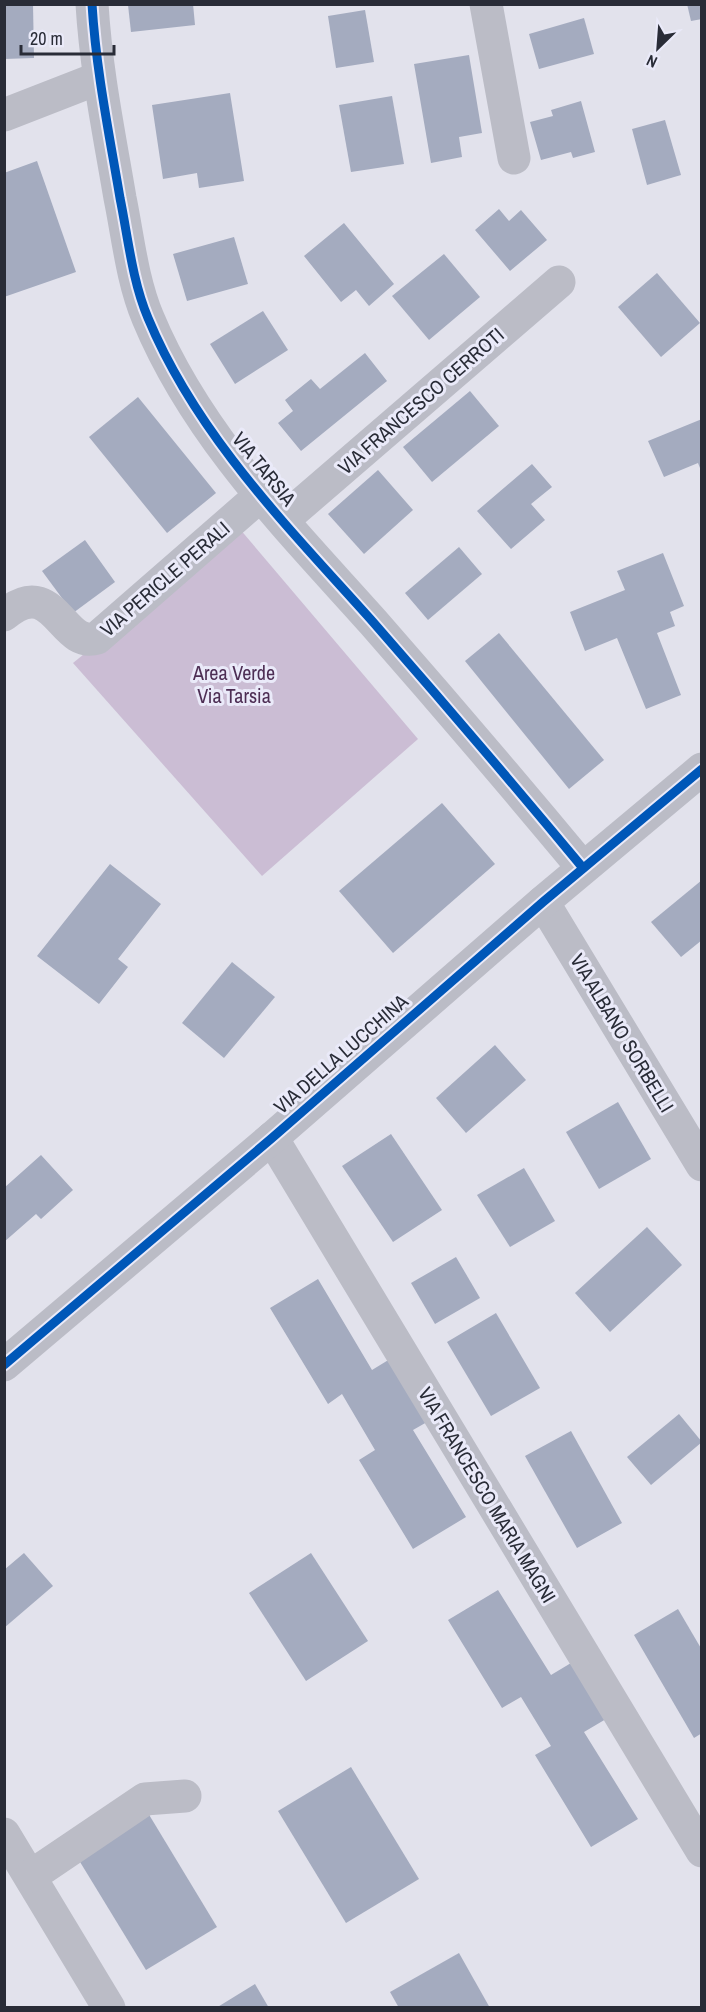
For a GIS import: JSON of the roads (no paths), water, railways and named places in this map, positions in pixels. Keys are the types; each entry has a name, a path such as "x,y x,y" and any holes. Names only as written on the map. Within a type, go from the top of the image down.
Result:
{"street":[{"name":"VIA TARSIA","path":"92,4 99,78 132,263 147,315 196,410 261,495 432,689 583,868"},
{"path":"486,4 514,158"},
{"path":"4,115 99,78"},
{"name":"VIA FRANCESCO CERROTI","path":"283,520 559,282"},
{"name":"VIA PERICLE PERALI","path":"4,615 24,603 39,603 53,611 77,636 86,639 97,638 261,495"},
{"name":"VIA DELLA LUCCHINA","path":"4,1365 272,1138 543,902 702,769"},
{"name":"VIA ALBANO SORBELLI","path":"543,902 702,1165"},
{"name":"VIA FRANCESCO MARIA MAGNI","path":"272,1138 702,1851"},
{"path":"31,1876 145,1799 185,1796"},
{"path":"4,1834 109,2007"}],"park label":[{"name":"Area Verde Via Tarsia","path":"234,684"}]}
